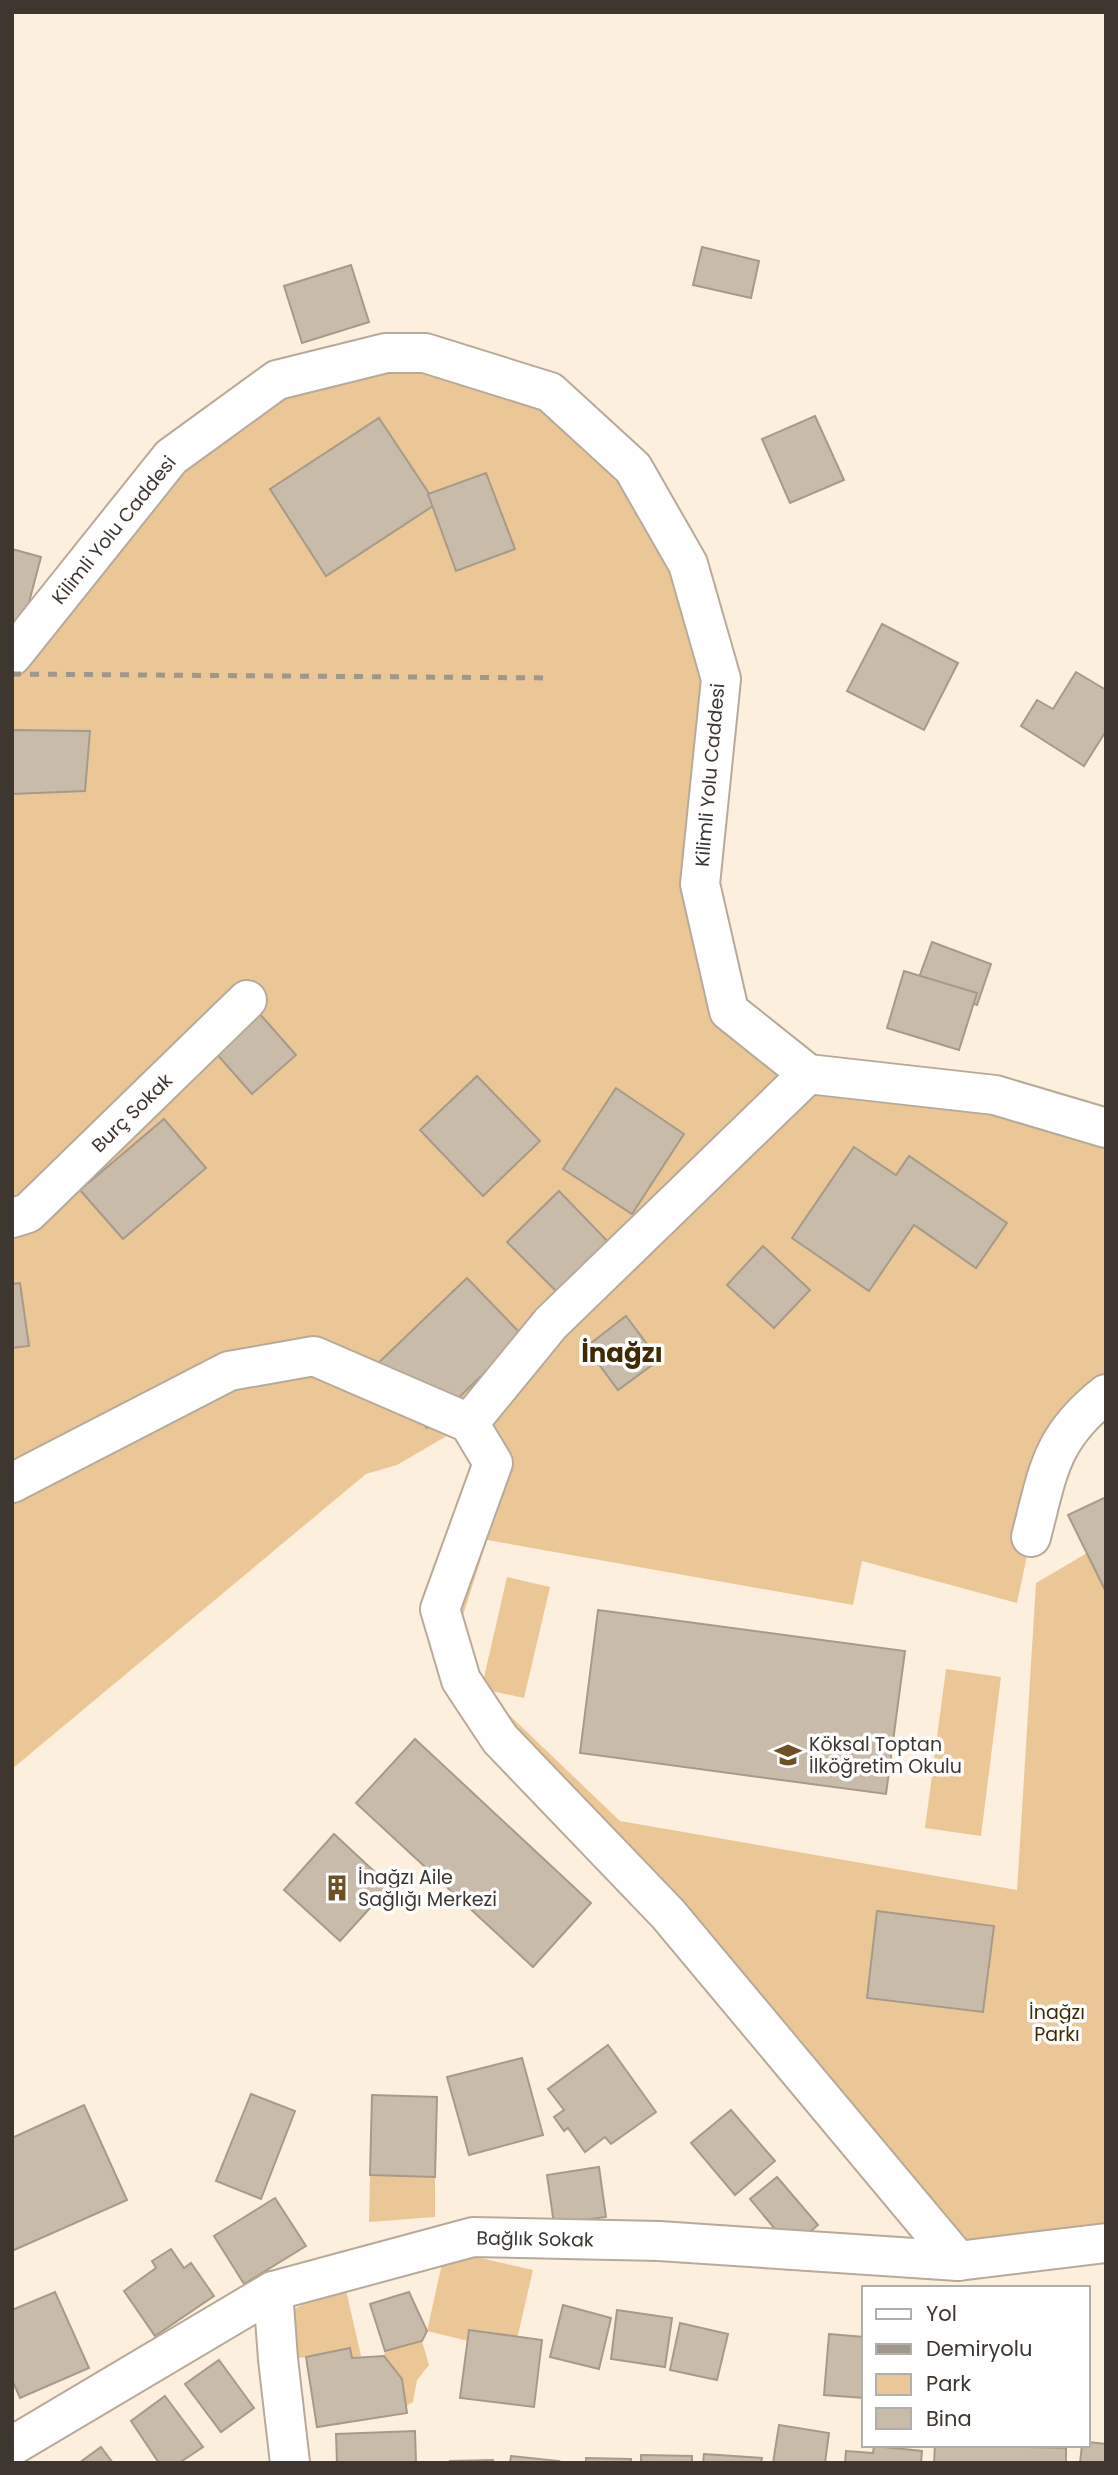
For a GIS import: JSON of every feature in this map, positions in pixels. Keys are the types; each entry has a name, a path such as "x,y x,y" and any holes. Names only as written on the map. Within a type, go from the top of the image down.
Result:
{"street":[{"name":"Kilimli Yolu Caddesi","path":"19,639 171,457 276,380 386,353 425,353 550,392 633,468 688,564 721,679 700,884 726,999 729,1011 808,1074"},
{"name":"Burç Sokak","path":"12,1217 28,1213 247,1000"},
{"path":"469,1423 551,1323 808,1074 995,1095 1106,1128"},
{"path":"12,1483 229,1371 314,1356 469,1423 493,1463 439,1609 461,1680 500,1740 668,1914 958,2261"},
{"path":"1031,1537 1047,1474 1064,1435 1088,1408 1106,1394"},
{"name":"Bağlık Sokak","path":"12,2446 273,2291 473,2237 659,2241 958,2261 1106,2243"},
{"path":"273,2291 290,2463"}],"green space":[{"name":"İnağzı Parkı","path":"386,353 550,392 633,468 721,679 700,884 729,1011 808,1074 1106,1128 1106,1394 1031,1537 1017,1603 862,1561 853,1605 487,1540 459,1628 482,1686 507,1577 550,1587 524,1698 482,1689 620,1821 1017,1890 1036,1583 1087,1553 1106,1592 1106,2243 958,2261 500,1739 440,1609 493,1463 469,1423 397,1465 366,1474 12,1769 12,657 171,457 277,380"},
{"path":"946,1669 1001,1677 981,1836 925,1828"},
{"path":"370,2175 435,2177 435,2217 369,2222"},
{"path":"445,2250 533,2270 514,2352 427,2331"},
{"path":"346,2290 361,2356 352,2358 350,2348 295,2359 287,2326 294,2309 322,2295"},
{"path":"422,2341 429,2365 417,2380 413,2402 406,2406 384,2356 385,2351"}],"building":[{"path":"702,247 759,261 751,298 693,285"},
{"path":"351,265 369,322 302,343 284,286"},
{"path":"815,416 844,480 790,503 762,439"},
{"path":"379,418 436,504 326,576 270,489"},
{"path":"486,473 515,549 456,571 428,494"},
{"path":"12,549 41,557 23,625 12,622"},
{"path":"882,624 958,663 924,730 847,691"},
{"path":"1076,672 1106,690 1106,731 1084,766 1021,726 1037,700 1053,709"},
{"path":"12,730 90,731 85,791 12,794"},
{"path":"932,942 991,964 977,1005 917,983"},
{"path":"904,971 977,993 959,1050 887,1028"},
{"path":"259,1013 296,1055 252,1094 215,1052"},
{"path":"477,1076 540,1141 483,1196 420,1130"},
{"path":"616,1088 684,1134 632,1214 563,1169"},
{"path":"164,1119 206,1168 123,1239 80,1190"},
{"path":"854,1147 896,1175 909,1156 1007,1223 976,1268 914,1225 869,1291 792,1238"},
{"path":"559,1191 614,1248 563,1298 507,1242"},
{"path":"763,1246 810,1290 774,1328 727,1285"},
{"path":"467,1278 523,1336 427,1428 372,1369"},
{"path":"20,1283 29,1346 12,1348 12,1284"},
{"path":"626,1316 659,1360 618,1390 586,1347"},
{"path":"1106,1497 1106,1592 1068,1515"},
{"path":"598,1610 905,1651 886,1794 580,1753"},
{"path":"415,1739 591,1903 533,1967 356,1803"},
{"name":"İnağzı Aile Sağlığı Merkezi","path":"334,1834 390,1886 340,1941 284,1890"},
{"path":"877,1911 994,1926 983,2012 867,1998"},
{"path":"608,2045 656,2112 611,2144 605,2137 585,2152 568,2128 564,2131 554,2117 564,2110 548,2089"},
{"path":"522,2058 543,2135 469,2155 447,2077"},
{"path":"251,2094 295,2111 261,2199 216,2181"},
{"path":"372,2095 437,2097 435,2177 370,2175"},
{"path":"84,2105 127,2200 12,2251 12,2138"},
{"path":"731,2110 775,2161 735,2195 691,2143"},
{"path":"599,2167 606,2217 554,2224 547,2175"},
{"path":"777,2177 818,2225 791,2248 750,2199"},
{"path":"275,2198 306,2246 244,2284 214,2236"},
{"path":"171,2249 184,2268 191,2263 214,2296 155,2336 124,2291 156,2268 152,2261"},
{"path":"55,2292 89,2368 20,2398 12,2380 12,2310"},
{"path":"409,2292 427,2331 422,2341 385,2351 370,2304"},
{"path":"563,2305 611,2318 599,2369 550,2357"},
{"path":"617,2310 672,2318 665,2367 611,2359"},
{"path":"680,2323 728,2334 717,2380 670,2370"},
{"path":"469,2330 542,2340 534,2407 460,2398"},
{"path":"829,2334 862,2337 862,2398 824,2395"},
{"path":"350,2348 352,2358 384,2356 402,2379 407,2413 317,2427 306,2357"},
{"path":"219,2360 254,2408 221,2432 185,2384"},
{"path":"165,2396 203,2447 179,2463 159,2463 131,2421"},
{"path":"779,2425 829,2433 825,2463 773,2463"},
{"path":"415,2431 416,2463 337,2463 336,2434"},
{"path":"1090,2442 1106,2444 1106,2463 1080,2463 1082,2447 1090,2447"},
{"path":"101,2447 113,2463 79,2463"},
{"path":"874,2447 922,2451 921,2463 845,2463 846,2451 873,2453"},
{"path":"935,2447 1066,2448 1066,2463 934,2463"},
{"path":"704,2454 762,2458 761,2463 703,2463"},
{"path":"641,2455 692,2456 692,2463 641,2463"},
{"path":"511,2456 559,2461 510,2463"},
{"path":"586,2458 631,2459 631,2463 586,2463"},
{"path":"493,2460 493,2463 450,2463 450,2461"}],"railway":[{"path":"12,674 552,678"}],"place":[{"name":"Köksal Toptan İlköğretim Okulu","path":"788,1755"},
{"name":"İnağzı Aile Sağlığı Merkezi","path":"337,1888"}],"district":[{"name":"İnağzı","path":"622,1353"}]}
